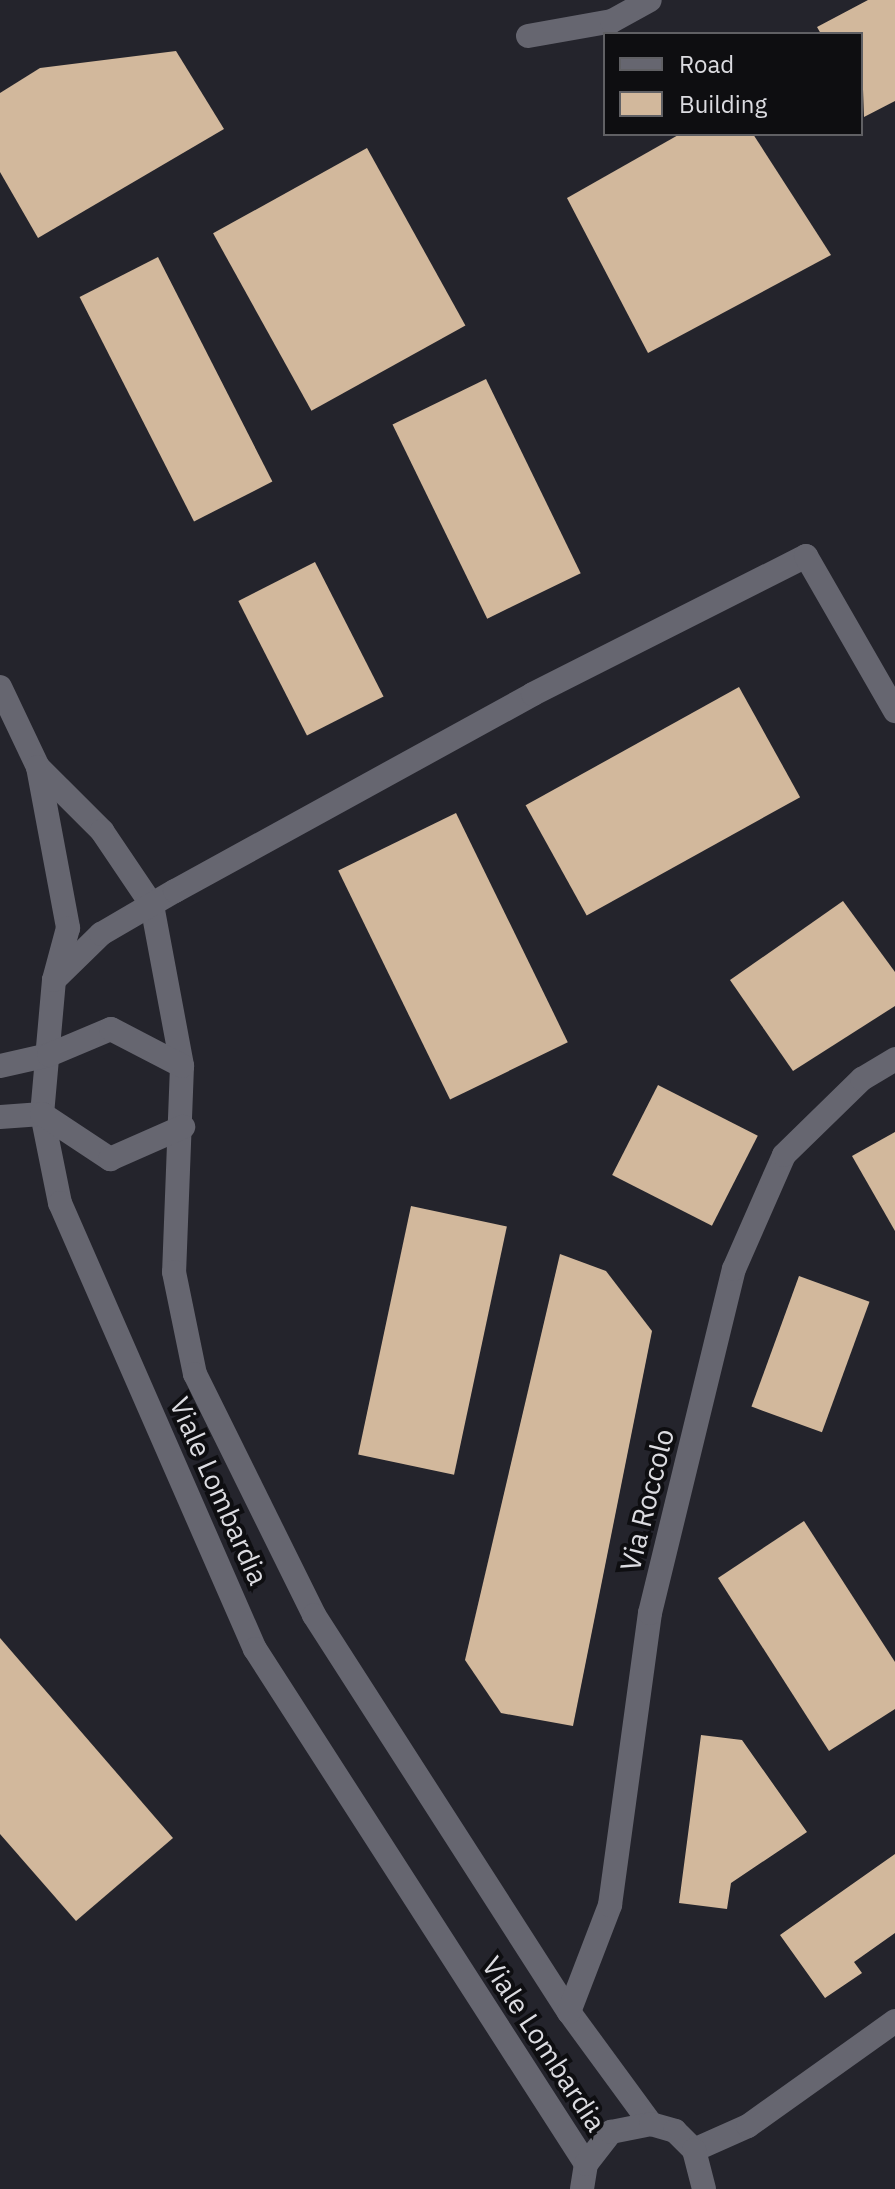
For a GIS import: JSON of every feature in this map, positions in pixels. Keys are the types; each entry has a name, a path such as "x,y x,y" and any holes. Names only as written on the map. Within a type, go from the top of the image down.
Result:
{"street":[{"path":"528,36 612,21 650,0"},
{"path":"54,980 101,934 152,905 533,694 806,556 895,711"},
{"name":"Viale Lombardia","path":"0,687 38,767 68,928 54,980 42,1114 60,1203 255,1649 586,2164"},
{"name":"Viale Lombardia","path":"38,767 102,831 152,905 182,1066 183,1127 174,1272 195,1374 314,1615 569,2012 651,2124"},
{"path":"0,1066 49,1055 111,1029 182,1066"},
{"name":"Via Roccolo","path":"569,2012 610,1905 650,1613 734,1269 784,1155 862,1079 895,1059"},
{"path":"0,1117 42,1114 110,1159 183,1127"},
{"path":"705,2189 694,2150 748,2126 895,2021"},
{"name":"Viale Lombardia","path":"582,2189 586,2164 611,2132 651,2124 675,2131 694,2150"}],"building":[{"path":"868,0 895,0 895,101 864,117 863,32 820,32 817,27"},
{"path":"176,51 224,129 38,238 0,172 0,93 40,68"},
{"path":"676,136 754,136 831,255 648,353 567,198"},
{"path":"367,148 465,326 311,411 213,233"},
{"path":"158,257 272,482 194,521 80,297"},
{"path":"486,379 581,573 487,619 393,425"},
{"path":"315,562 384,697 307,736 238,601"},
{"path":"739,687 800,797 587,915 526,805"},
{"path":"456,813 568,1042 450,1100 338,870"},
{"path":"843,901 895,972 895,1006 793,1071 730,980"},
{"path":"658,1085 758,1136 712,1226 612,1175"},
{"path":"895,1132 895,1231 852,1156"},
{"path":"411,1206 507,1226 454,1475 358,1454"},
{"path":"560,1254 606,1271 652,1331 573,1726 501,1713 465,1660"},
{"path":"799,1276 869,1302 822,1432 751,1407"},
{"path":"804,1521 895,1662 895,1709 829,1751 718,1578"},
{"path":"0,1638 173,1838 76,1921 0,1834"},
{"path":"701,1735 742,1740 807,1832 731,1883 727,1909 679,1903"},
{"path":"895,1854 895,1933 854,1962 862,1973 825,1998 780,1935"}]}
